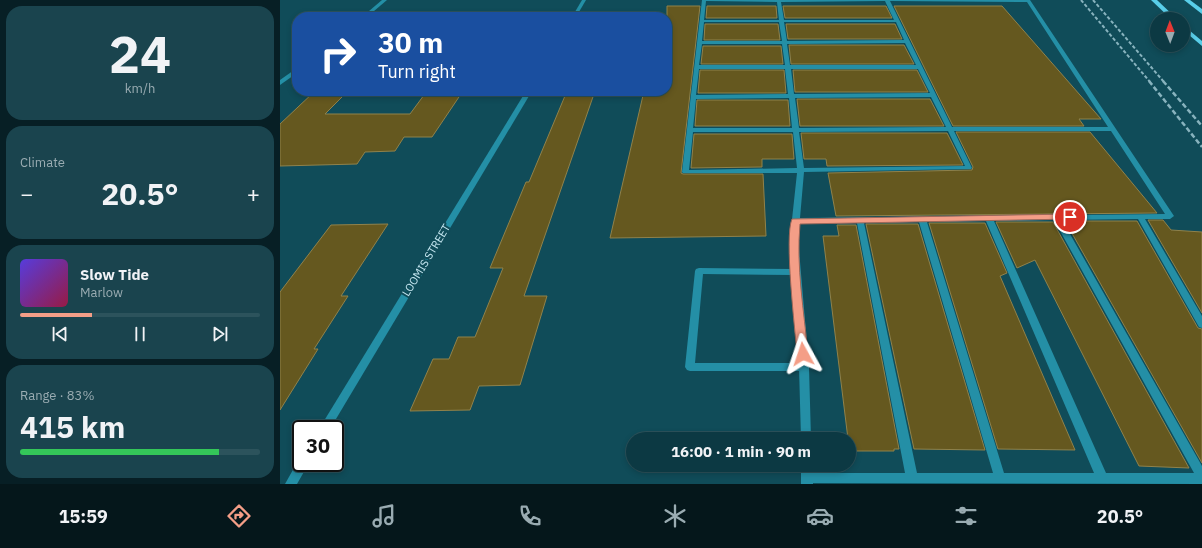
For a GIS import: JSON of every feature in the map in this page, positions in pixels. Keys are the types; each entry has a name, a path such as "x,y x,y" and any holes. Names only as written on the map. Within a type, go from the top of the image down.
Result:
{"main road":[{"path":"1154,0 1167,12"},
{"path":"1187,0 1202,12"},
{"path":"1190,33 1202,44"}],"street":[{"path":"370,12 385,0"},
{"path":"577,12 584,0"},
{"path":"796,221 1170,216 1028,1 887,0 704,0 685,172 969,168 887,0"},
{"path":"779,0 801,170 794,238 804,368 806,432"},
{"path":"702,21 897,21"},
{"path":"700,43 907,42"},
{"path":"697,67 919,67"},
{"path":"280,83 292,74"},
{"path":"694,98 933,95"},
{"name":"LOOMIS STREET","path":"329,420 526,96"},
{"path":"690,130 1112,129"},
{"path":"1140,216 1202,324"},
{"path":"806,472 807,482 912,479 1202,478 1056,217"},
{"path":"990,218 1102,478"},
{"path":"922,219 1000,479"},
{"path":"860,220 912,479"},
{"path":"796,272 699,271 690,367 804,368"},
{"path":"291,484 298,472"}],"building":[{"path":"667,6 700,6 681,173 763,174 766,236 610,238 643,96 672,96 672,12 667,12"},
{"path":"707,6 776,6 777,18 706,18"},
{"path":"783,6 886,6 892,18 785,18"},
{"path":"894,6 1002,6 1101,119 1079,119 1084,126 953,126"},
{"path":"705,24 778,24 780,40 704,40"},
{"path":"786,24 895,24 902,39 788,39"},
{"path":"789,45 904,45 914,64 791,64"},
{"path":"703,46 781,46 783,64 701,64"},
{"path":"700,70 784,70 786,93 698,93"},
{"path":"793,70 917,70 928,92 795,92"},
{"path":"310,96 343,96 325,114 410,114 423,96 460,96 432,137 404,137 395,151 365,152 357,164 280,166 280,124"},
{"path":"565,96 593,96 524,296 547,296 520,385 479,386 470,410 410,411 433,359 449,359 458,337 475,337 503,268 490,268 526,182 529,182"},
{"path":"797,99 930,99 944,126 800,126"},
{"path":"697,100 788,100 790,126 695,126"},
{"path":"956,132 1090,132 1157,213 836,216 828,173 972,170 973,167"},
{"path":"801,133 947,133 963,165 827,166 826,159 804,159"},
{"path":"694,134 792,134 794,159 762,159 762,167 691,168"},
{"path":"1148,220 1163,220 1171,230 1202,232 1202,313"},
{"path":"1065,221 1137,221 1198,328 1202,329 1202,463"},
{"path":"996,222 1053,222 1189,468 1139,466 1035,260 1017,268"},
{"path":"929,223 985,223 1007,273 1000,276 1075,450 998,449"},
{"path":"388,224 341,296 348,296 314,349 318,349 280,410 280,292 331,225"},
{"path":"866,224 918,224 985,450 914,449"},
{"path":"837,225 856,225 899,449 894,449 894,451 856,451 856,432 847,432 823,236 839,236"}],"railway":[{"path":"1081,0 1150,82"},
{"path":"1093,0 1164,82"},
{"path":"1149,81 1202,147"},
{"path":"1163,81 1202,126"}],"route":[{"path":"803,354 794,238 796,221 1070,217"}]}
